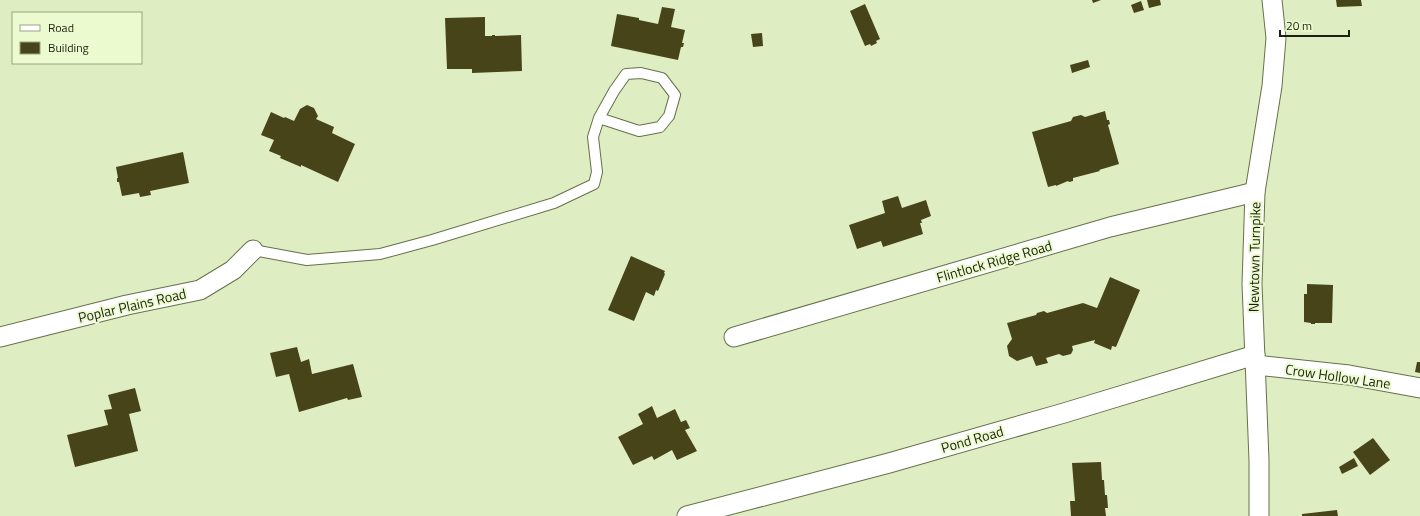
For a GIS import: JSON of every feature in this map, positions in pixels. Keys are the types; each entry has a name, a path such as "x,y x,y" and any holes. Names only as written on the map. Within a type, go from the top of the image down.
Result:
{"street":[{"name":"Newtown Turnpike","path":"1258,516 1259,460 1252,284 1255,192 1273,78 1276,38 1272,0"},
{"name":"Flintlock Ridge Road","path":"734,337 1110,227 1255,192"},
{"name":"Poplar Plains Road","path":"0,337 127,305 200,290 233,270 253,250"},
{"name":"Crow Hollow Lane","path":"1256,360 1420,388"},
{"name":"Pond Road","path":"687,516 889,463 1256,360"}],"lane":[{"path":"253,250 307,260 380,254 554,203 594,184 597,172 593,137 599,118 614,90 626,74 641,72 662,78 675,96 669,116 660,127 638,132 599,118"}],"building":[{"path":"1092,0 1101,0 1093,3"},
{"path":"1147,0 1160,0 1161,5 1149,8"},
{"path":"1336,0 1361,0 1362,6 1337,7"},
{"path":"1141,1 1144,10 1134,13 1131,5"},
{"path":"865,4 880,39 876,41 877,43 871,46 870,44 865,46 850,11"},
{"path":"662,7 675,9 671,27 685,30 682,43 684,43 683,47 681,47 678,60 611,46 617,14 639,18 639,20 658,24"},
{"path":"485,17 485,36 521,35 522,71 472,73 472,69 447,69 445,18"},
{"path":"762,33 763,46 753,47 751,34"},
{"path":"1088,60 1090,67 1072,73 1070,65"},
{"path":"307,105 314,108 318,116 316,119 334,127 332,133 355,144 338,182 301,165 301,167 280,158 281,156 269,151 274,140 261,135 271,112 294,121 300,109"},
{"path":"1105,111 1107,120 1109,120 1110,124 1108,125 1119,164 1073,178 1073,181 1048,187 1032,132 1071,121 1073,117 1081,115 1085,117"},
{"path":"183,152 189,183 150,191 151,195 140,197 139,193 122,196 119,182 117,182 118,178 116,167"},
{"path":"898,196 902,208 926,200 931,216 921,220 922,223 920,223 923,234 883,247 881,241 857,249 849,225 885,213 882,201"},
{"path":"631,256 665,271 658,291 656,290 654,296 646,292 634,321 608,310"},
{"path":"1110,277 1140,290 1116,347 1112,346 1111,350 1094,343 1095,340 1072,346 1073,350 1071,354 1063,356 1059,354 1046,358 1048,363 1036,366 1032,356 1017,361 1009,356 1007,346 1012,339 1007,323 1036,315 1037,313 1044,311 1047,313 1083,303 1097,308"},
{"path":"1307,284 1333,285 1332,323 1311,324 1304,322 1304,294 1307,294"},
{"path":"297,347 301,362 309,359 312,374 353,364 362,397 348,400 347,398 299,412 289,374 276,377 270,353"},
{"path":"1417,362 1420,362 1420,373 1415,372"},
{"path":"135,388 141,411 129,414 138,451 75,467 67,435 108,425 104,410 112,409 108,395"},
{"path":"652,406 657,418 675,409 681,422 686,420 690,428 685,430 697,451 677,460 672,450 654,460 652,456 633,465 618,437 643,424 638,414"},
{"path":"1373,438 1390,460 1370,475 1353,452"},
{"path":"1354,458 1358,466 1342,474 1339,467"},
{"path":"1101,462 1102,480 1104,480 1105,495 1107,495 1108,508 1105,508 1106,516 1071,516 1070,501 1075,501 1072,463"},
{"path":"1337,510 1338,516 1302,516 1302,514"}]}
